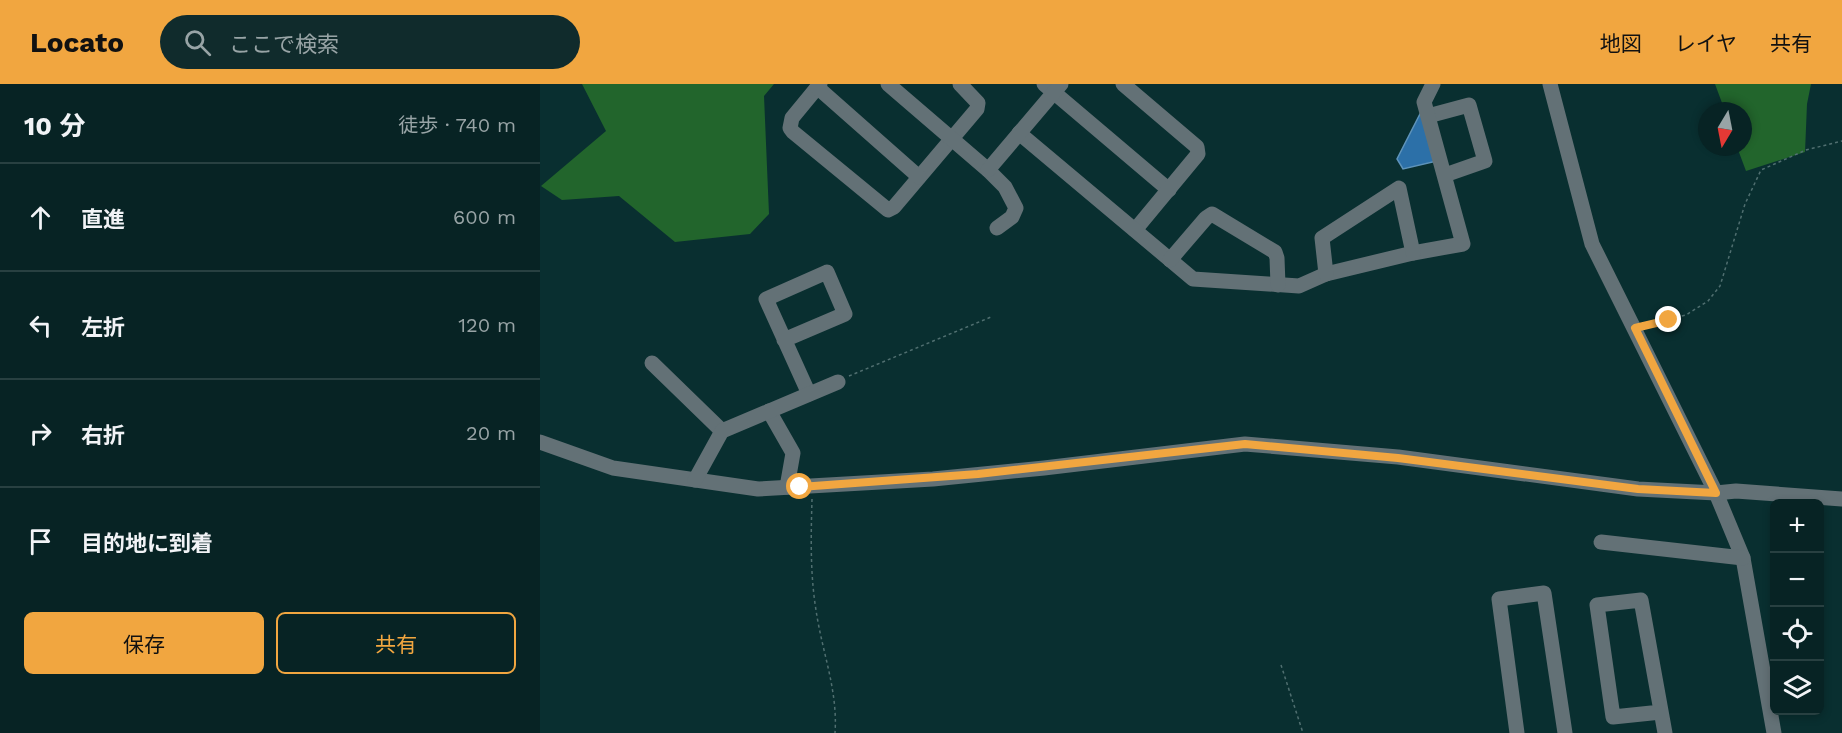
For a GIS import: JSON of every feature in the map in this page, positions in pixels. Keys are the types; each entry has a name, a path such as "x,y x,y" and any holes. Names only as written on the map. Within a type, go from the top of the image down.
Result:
{"street":[{"path":"888,84 1005,187 1016,208 1011,217 997,228"},
{"path":"919,177 819,86 792,118 790,128 793,132 888,210 894,207 977,109 978,103 960,84"},
{"path":"1123,84 1197,147 1198,154 1135,230"},
{"path":"1019,133 1193,279 1299,286 1326,274 1413,253 1463,244 1424,102 1433,84"},
{"path":"1550,84 1592,244 1716,493 1743,558 1774,733"},
{"path":"988,170 1053,87 1169,190"},
{"path":"1428,116 1469,105 1485,161 1445,175"},
{"path":"1326,274 1322,238 1399,188 1413,253"},
{"path":"1170,260 1212,214 1275,252 1278,285"},
{"path":"784,340 845,314 827,272 766,299 784,340 809,394"},
{"path":"652,363 722,431"},
{"path":"695,480 722,431 838,382"},
{"path":"769,411 793,453 787,487"},
{"path":"540,442 613,468 758,489 978,474 1245,444 1398,458 1638,489 1716,493 1736,491 1842,499"},
{"path":"1601,542 1743,558"},
{"path":"1517,733 1499,599 1544,593 1565,733"},
{"path":"1661,712 1613,717 1597,605 1641,600 1665,733"}],"path":[{"path":"1635,328 1686,315 1708,301 1720,286 1745,204 1761,170 1806,150 1842,141"},
{"path":"838,382 990,317"},
{"path":"813,486 810,549 816,610 831,674 836,718 835,733"},
{"path":"1281,665 1303,733"}],"green space":[{"path":"582,84 774,84 764,96 769,214 750,234 675,242 619,196 562,200 541,186 606,131"},
{"path":"1715,84 1811,84 1807,104 1805,152 1746,171 1740,156 1752,156 1752,102 1722,102"}],"water":[{"path":"1423,108 1437,161 1403,169 1397,159"}],"route":[{"path":"800,487 933,479 1245,444 1398,458 1638,489 1716,493 1635,328 1669,320"}]}
